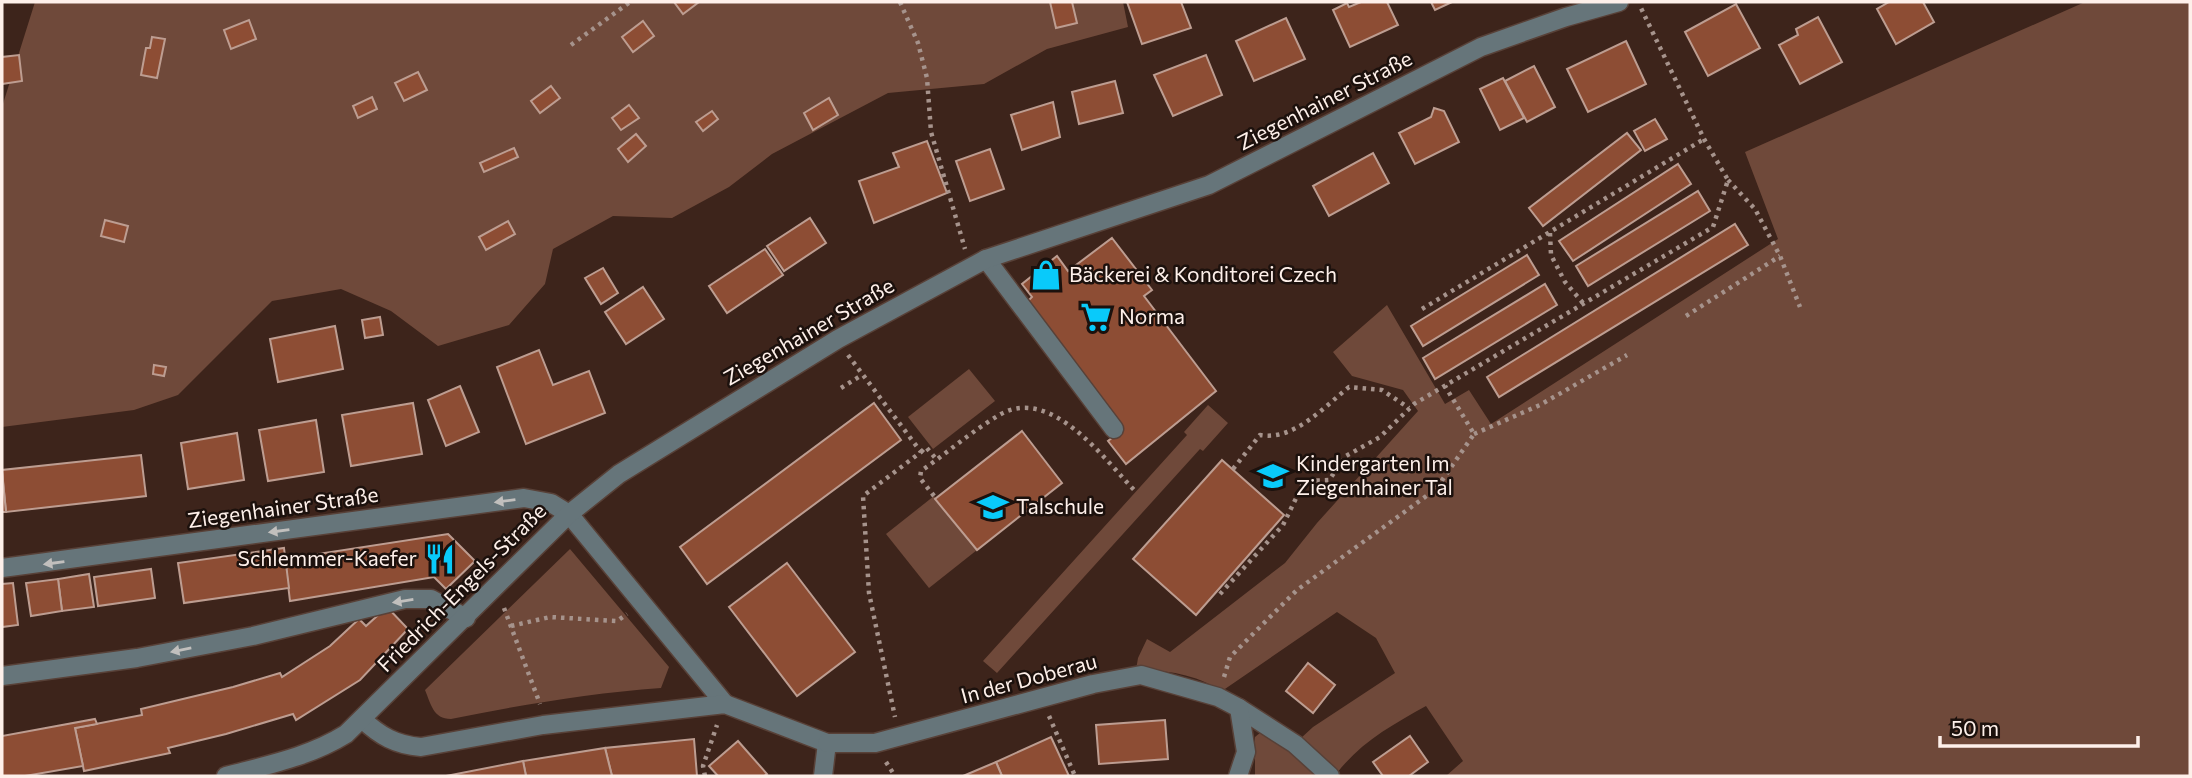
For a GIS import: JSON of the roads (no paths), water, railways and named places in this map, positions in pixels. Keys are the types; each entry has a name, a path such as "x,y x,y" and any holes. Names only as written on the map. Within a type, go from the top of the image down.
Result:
{"street":[{"name":"Ziegenhainer Straße","path":"2,568 524,498 551,503 569,514 619,474 838,339 986,259 1209,186 1481,47 1566,17 1619,2"},
{"path":"986,259 1114,429"},
{"name":"Friedrich-Engels-Straße","path":"226,776 292,759 346,734 569,514 725,704"},
{"path":"2,676 137,658 253,636 405,599 431,599 466,618"},
{"name":"In der Doberau","path":"827,743 875,743 1093,684 1141,675 1218,698 1239,708 1294,744 1330,776"},
{"name":"Friedrich-Engels-Straße","path":"362,719 380,736 403,746 421,747 543,725 725,704 827,743"},
{"path":"1238,776 1247,752 1239,708"},
{"path":"823,776 827,743"}],"place":[{"name":"Bäckerei & Konditorei Czech","path":"1046,275"},
{"name":"Norma","path":"1096,317"},
{"name":"Kindergarten Im Ziegenhainer Tal","path":"1273,476"},
{"name":"Talschule","path":"993,507"},
{"name":"Schlemmer-Kaefer","path":"440,559"}]}
